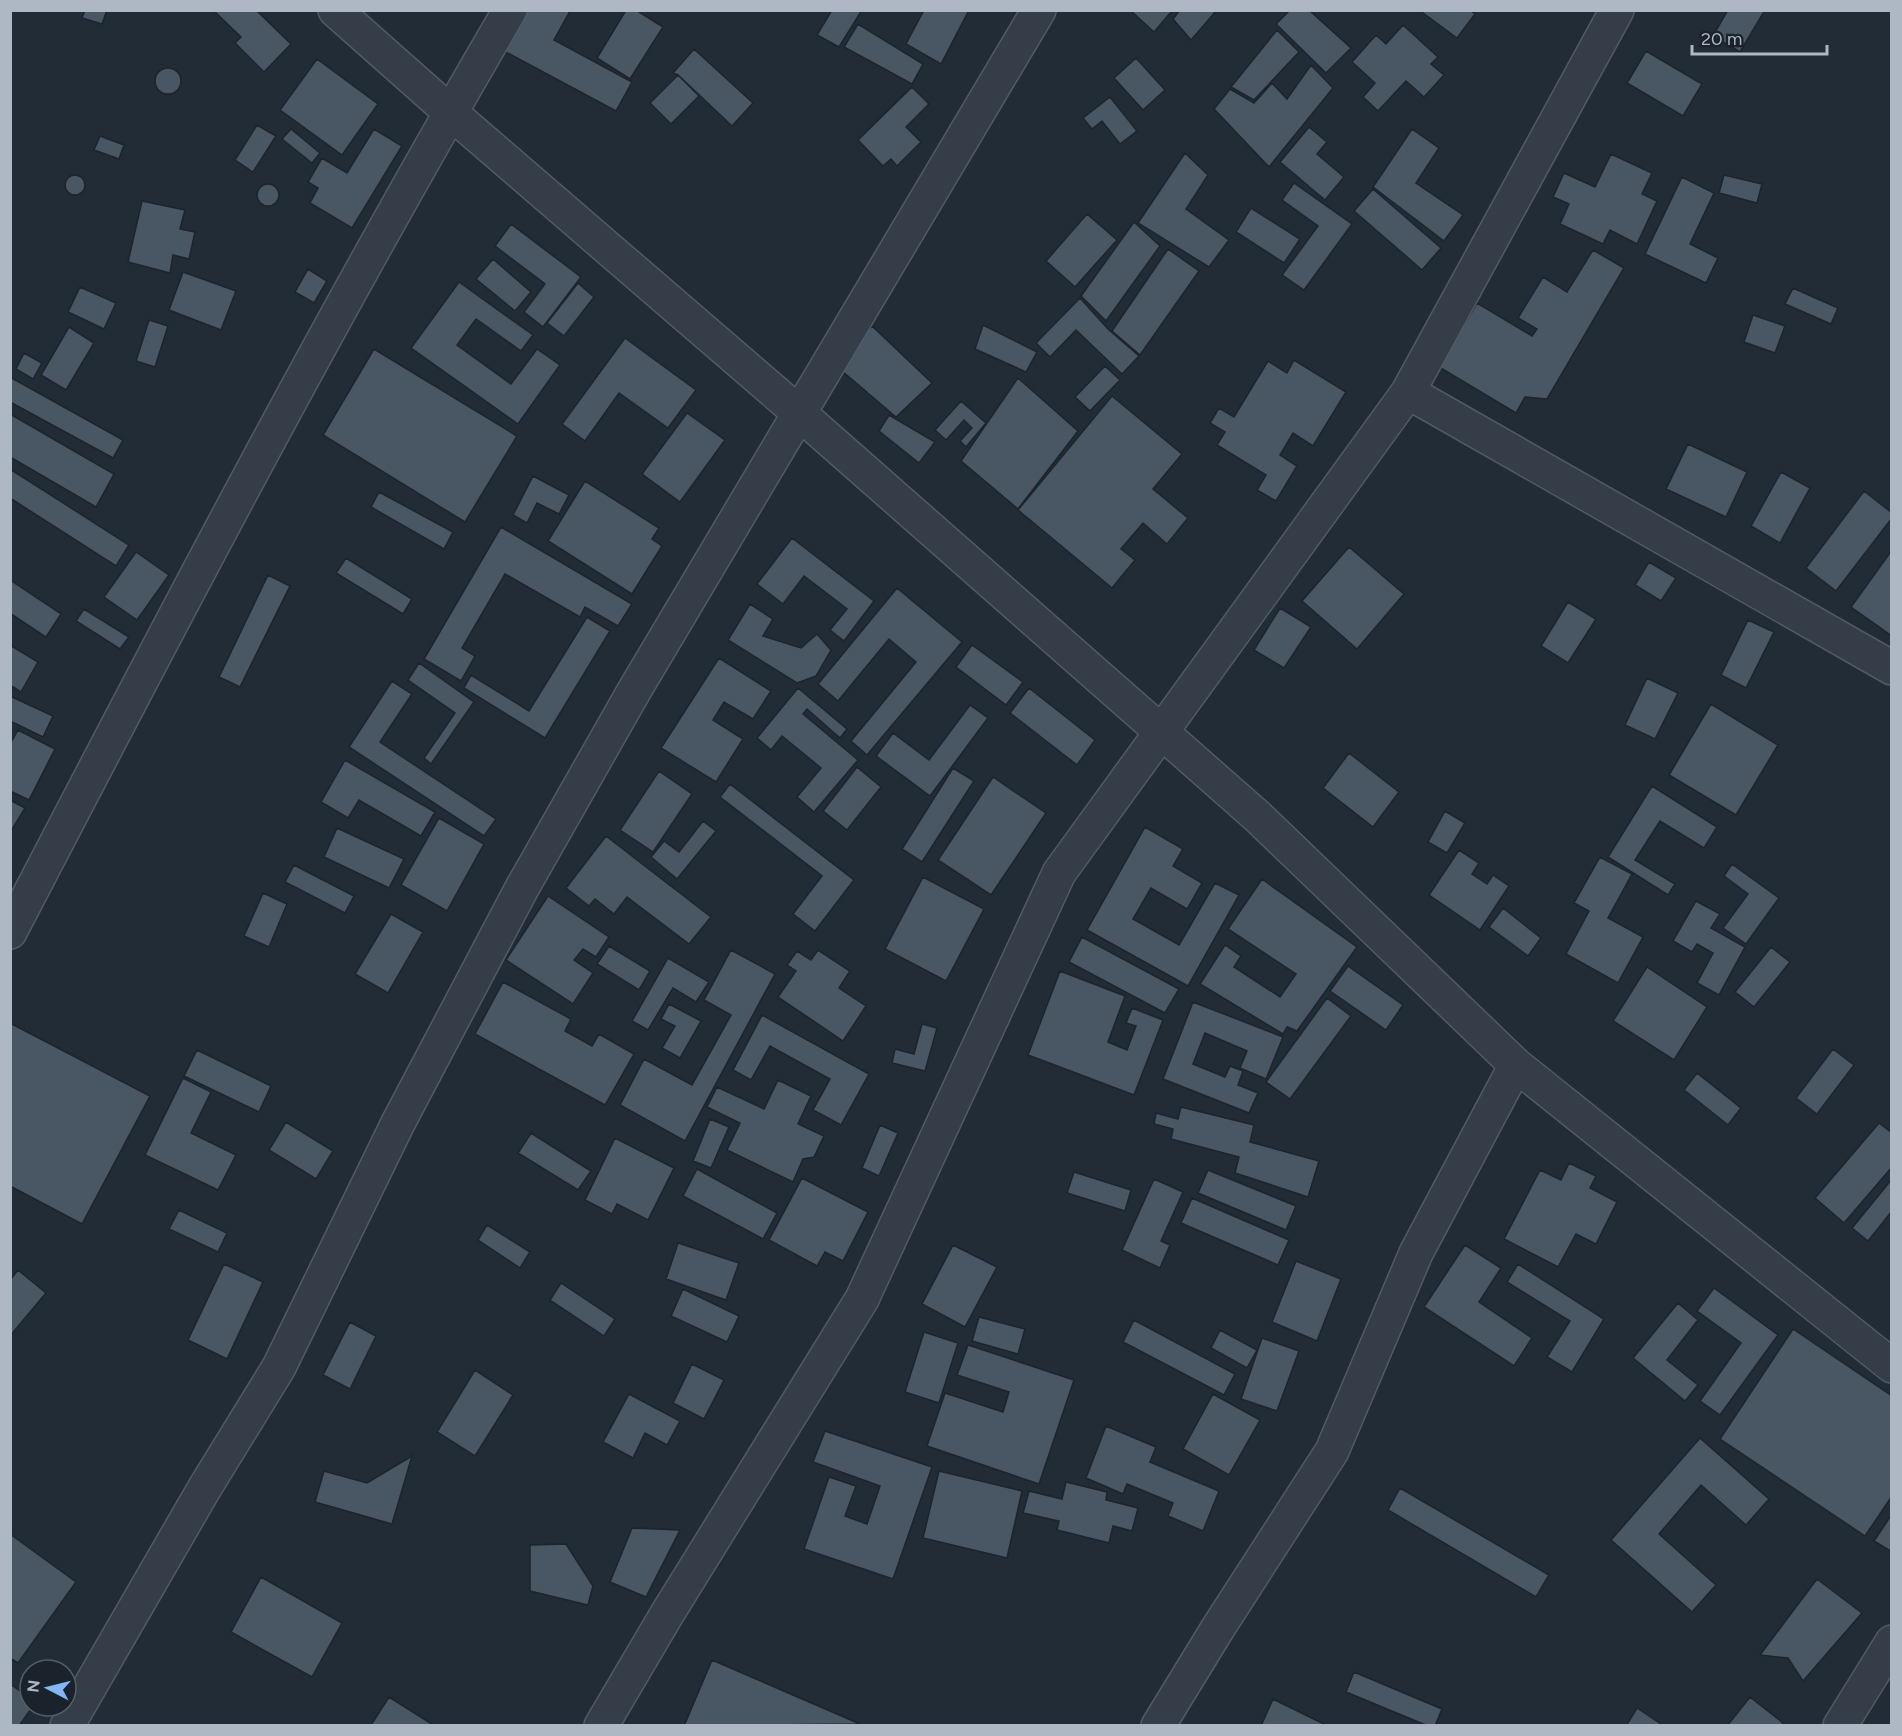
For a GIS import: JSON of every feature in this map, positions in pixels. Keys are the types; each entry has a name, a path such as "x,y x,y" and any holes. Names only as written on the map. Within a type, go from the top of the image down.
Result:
{"street":[{"path":"335,10 799,413 1257,816 1516,1065 1892,1366"},
{"path":"10,932 268,442 450,112 510,10"},
{"path":"67,1725 204,1490 279,1367 398,1123 522,888 640,681 1039,10"},
{"path":"601,1725 862,1299 1059,873 1408,392 1617,10"},
{"path":"1408,392 1892,668"},
{"path":"1158,1725 1332,1450 1416,1253 1516,1065"},
{"path":"1840,1725 1892,1642"}],"building":[{"path":"85,10 107,10 102,24 82,18"},
{"path":"213,10 256,10 291,44 264,72 235,43 241,37"},
{"path":"524,10 570,11 554,40 632,82 616,111 502,50"},
{"path":"626,10 636,10 663,27 630,79 597,58"},
{"path":"832,10 862,10 839,47 817,35"},
{"path":"924,10 969,10 941,64 906,44"},
{"path":"1130,10 1169,10 1171,12 1154,32"},
{"path":"1180,10 1217,10 1191,40 1173,19"},
{"path":"1290,10 1309,10 1351,48 1326,73 1276,24"},
{"path":"1419,10 1470,10 1475,14 1457,38"},
{"path":"1728,10 1765,10 1740,52 1713,36"},
{"path":"858,24 923,64 912,84 844,47"},
{"path":"1403,25 1438,57 1431,64 1444,75 1424,97 1406,81 1378,111 1363,97 1375,83 1352,62 1376,35 1386,44"},
{"path":"1277,30 1299,52 1254,100 1231,87"},
{"path":"694,49 753,103 732,126 678,75 673,73"},
{"path":"1646,51 1702,84 1683,116 1627,83"},
{"path":"1136,58 1165,90 1143,110 1114,78"},
{"path":"317,59 378,104 342,155 280,110"},
{"path":"1311,65 1333,88 1269,167 1214,109 1230,89 1254,103 1272,83 1287,99"},
{"path":"168,68 177,72 181,81 177,90 168,94 159,90 155,81 159,72"},
{"path":"678,75 699,96 671,124 650,103"},
{"path":"912,87 929,104 906,127 921,142 897,166 891,159 883,166 858,140"},
{"path":"1110,97 1137,131 1120,144 1102,121 1092,129 1083,118"},
{"path":"257,125 276,136 253,172 235,160"},
{"path":"1309,127 1327,142 1317,154 1344,177 1325,200 1280,162"},
{"path":"291,129 320,153 312,163 282,139"},
{"path":"374,129 402,146 352,228 310,203 318,188 308,182 322,158 347,173"},
{"path":"1412,129 1439,148 1416,183 1463,215 1444,241 1373,187"},
{"path":"100,136 124,145 119,159 94,150"},
{"path":"1185,153 1208,175 1186,209 1229,240 1209,267 1138,223"},
{"path":"1611,154 1652,173 1642,194 1657,201 1637,244 1610,230 1603,244 1560,224 1569,204 1553,197 1564,173 1595,187"},
{"path":"75,175 82,178 85,185 82,192 75,195 68,192 65,185 68,178"},
{"path":"1724,175 1762,184 1757,203 1719,193"},
{"path":"1682,177 1714,193 1690,244 1718,258 1706,283 1645,254"},
{"path":"1294,183 1352,224 1304,290 1282,275 1318,226 1282,200"},
{"path":"268,184 276,187 279,195 276,203 268,206 260,203 257,195 260,187"},
{"path":"1373,189 1441,248 1422,270 1354,211"},
{"path":"142,201 185,210 180,229 195,232 189,259 173,255 170,273 128,262"},
{"path":"1251,208 1300,239 1284,263 1236,232"},
{"path":"1087,214 1117,240 1075,287 1046,261"},
{"path":"1134,222 1160,246 1106,321 1081,296"},
{"path":"511,224 581,277 543,327 524,312 545,284 495,246"},
{"path":"1168,249 1199,271 1140,355 1112,331"},
{"path":"1593,250 1624,268 1547,399 1525,397 1516,413 1439,367 1477,303 1532,336 1537,329 1518,318 1543,277 1567,292"},
{"path":"493,259 531,292 515,311 476,279"},
{"path":"308,269 327,281 314,303 295,292"},
{"path":"183,272 236,291 221,330 169,310"},
{"path":"459,282 533,335 521,351 476,319 457,345 511,384 537,349 560,365 518,424 411,348"},
{"path":"578,283 594,297 564,336 547,323"},
{"path":"80,287 116,303 104,329 68,312"},
{"path":"1793,288 1838,308 1831,324 1785,304"},
{"path":"1080,298 1108,329 1139,356 1122,374 1076,330 1050,357 1036,343"},
{"path":"1753,315 1785,326 1775,353 1744,342"},
{"path":"149,320 168,326 155,367 136,361"},
{"path":"983,325 1037,352 1026,372 975,349"},
{"path":"872,326 932,383 896,417 835,365"},
{"path":"69,327 94,343 66,390 41,375"},
{"path":"625,338 696,390 668,428 619,393 585,441 562,424"},
{"path":"374,349 517,436 465,522 323,435"},
{"path":"24,353 42,363 33,379 16,369"},
{"path":"1294,360 1346,392 1313,446 1293,433 1280,455 1297,466 1276,501 1257,490 1266,475 1217,445 1225,432 1210,423 1219,408 1234,417 1268,361 1287,373"},
{"path":"1105,366 1120,380 1090,411 1075,397"},
{"path":"10,377 123,440 113,458 10,402"},
{"path":"1018,378 1078,431 1018,509 961,461"},
{"path":"1112,396 1182,454 1153,489 1188,518 1167,544 1143,523 1121,549 1135,560 1112,588 1018,510"},
{"path":"961,401 986,423 966,447 960,441 972,428 964,420 946,440 935,430"},
{"path":"687,413 725,440 680,502 642,474"},
{"path":"10,414 114,474 96,507 10,457"},
{"path":"889,415 935,442 919,463 879,431"},
{"path":"1688,444 1747,472 1726,517 1666,489"},
{"path":"10,469 129,545 116,566 10,498"},
{"path":"1781,472 1810,488 1780,543 1751,526"},
{"path":"533,476 569,495 559,514 537,503 527,523 513,515"},
{"path":"585,481 659,528 652,539 662,546 632,594 548,541"},
{"path":"1864,491 1892,513 1892,518 1836,591 1806,568"},
{"path":"379,492 453,532 444,549 371,507"},
{"path":"501,527 632,604 618,626 585,607 580,617 505,574 462,648 475,656 461,681 424,659"},
{"path":"792,538 874,601 844,641 830,630 847,609 804,576 783,604 757,584"},
{"path":"1349,547 1404,594 1357,649 1302,601"},
{"path":"1892,550 1892,636 1851,607"},
{"path":"136,552 169,575 137,620 104,597"},
{"path":"346,558 412,599 403,614 336,573"},
{"path":"1649,562 1676,578 1661,601 1635,585"},
{"path":"268,575 290,586 240,687 219,677"},
{"path":"10,580 61,614 46,637 10,613"},
{"path":"897,588 962,642 867,755 851,741 916,662 889,639 838,701 818,684"},
{"path":"1568,602 1596,619 1568,663 1541,646"},
{"path":"750,604 773,619 763,636 801,648 817,634 831,650 816,676 797,683 728,640"},
{"path":"1280,608 1311,627 1284,668 1254,650"},
{"path":"84,609 129,637 120,649 76,621"},
{"path":"587,617 610,631 545,738 464,688 471,675 529,711"},
{"path":"1748,620 1774,632 1746,688 1721,675"},
{"path":"10,645 38,662 21,692 10,685"},
{"path":"972,645 1023,682 1006,705 956,667"},
{"path":"719,658 771,691 753,719 724,702 713,720 743,739 716,782 661,748"},
{"path":"419,663 474,702 431,764 424,758 455,713 408,680"},
{"path":"1647,678 1678,693 1655,739 1625,725"},
{"path":"392,681 412,694 380,742 496,819 484,836 349,747"},
{"path":"798,688 847,729 840,738 807,709 803,714 858,760 814,812 797,797 821,768 782,736 771,750 757,738"},
{"path":"1029,688 1095,740 1077,765 1010,713"},
{"path":"10,696 53,716 43,737 10,721"},
{"path":"1711,704 1778,745 1736,815 1669,775"},
{"path":"970,705 988,718 930,796 876,756 893,733 929,760"},
{"path":"18,730 55,749 29,800 10,791 10,744"},
{"path":"1349,753 1399,792 1373,827 1323,788"},
{"path":"345,760 435,812 421,836 359,800 348,818 321,802"},
{"path":"857,767 881,787 847,830 823,811"},
{"path":"953,768 974,781 922,862 902,849"},
{"path":"659,771 692,794 653,852 620,830"},
{"path":"993,777 1046,813 991,895 938,860"},
{"path":"730,784 854,880 815,931 793,914 822,876 720,797"},
{"path":"1652,786 1717,827 1704,848 1660,821 1635,860 1675,884 1668,895 1608,857"},
{"path":"10,800 25,808 10,833"},
{"path":"1445,811 1465,823 1447,853 1428,842"},
{"path":"439,818 484,844 447,911 401,885"},
{"path":"703,821 716,831 677,879 651,857 664,841 679,852"},
{"path":"1145,827 1183,849 1173,866 1202,883 1187,909 1151,888 1133,919 1179,945 1215,883 1239,895 1188,986 1087,930"},
{"path":"337,828 404,859 389,888 324,857"},
{"path":"606,836 711,917 689,944 627,897 614,914 595,899 589,906 566,888"},
{"path":"1459,850 1479,863 1472,874 1487,884 1493,875 1509,886 1480,930 1429,895"},
{"path":"1600,857 1632,874 1608,918 1643,937 1618,983 1566,954 1589,911 1574,903"},
{"path":"1732,864 1779,898 1746,944 1723,928 1748,894 1724,876"},
{"path":"294,865 354,896 345,913 285,882"},
{"path":"923,877 984,909 946,981 885,949"},
{"path":"1262,879 1357,947 1297,1031 1287,1027 1283,1034 1200,984 1225,945 1241,956 1234,967 1280,997 1296,974 1228,929"},
{"path":"263,893 287,904 269,947 244,936"},
{"path":"548,896 609,937 596,957 583,949 574,960 593,973 573,1004 506,960"},
{"path":"1696,901 1720,914 1711,928 1745,947 1719,995 1697,983 1713,953 1697,944 1692,952 1673,941"},
{"path":"1503,908 1541,938 1528,956 1489,927"},
{"path":"391,914 423,932 388,993 355,974"},
{"path":"1082,937 1179,989 1165,1013 1069,962"},
{"path":"609,946 650,971 639,990 597,964"},
{"path":"1771,947 1790,962 1754,1007 1735,992"},
{"path":"731,950 775,974 685,1141 620,1105 644,1059 692,1085 731,1015 704,1000"},
{"path":"818,950 850,971 839,988 866,1006 843,1041 778,997 796,971 787,965 797,951 811,960"},
{"path":"668,958 709,982 696,1002 673,988 648,1030 632,1021"},
{"path":"1348,966 1403,1005 1386,1030 1330,991"},
{"path":"1647,967 1707,1007 1674,1060 1613,1021"},
{"path":"1060,971 1125,996 1108,1042 1127,1050 1136,1026 1126,1023 1132,1008 1163,1020 1134,1095 1028,1055"},
{"path":"503,982 571,1019 565,1031 592,1046 599,1034 634,1054 605,1105 475,1034"},
{"path":"1327,998 1351,1016 1290,1099 1266,1082"},
{"path":"1193,1002 1283,1037 1266,1079 1240,1068 1247,1051 1205,1033 1193,1064 1225,1077 1230,1066 1243,1071 1238,1085 1258,1093 1249,1113 1163,1079"},
{"path":"669,1004 701,1021 680,1058 662,1048 675,1026 661,1019"},
{"path":"762,1015 869,1074 841,1125 813,1110 830,1079 770,1046 751,1080 733,1070"},
{"path":"10,1023 150,1096 82,1224 10,1186"},
{"path":"922,1024 937,1028 925,1071 892,1063 895,1049 914,1054"},
{"path":"1833,1049 1854,1065 1817,1114 1796,1098"},
{"path":"197,1050 271,1086 259,1112 184,1076"},
{"path":"1697,1073 1741,1108 1728,1125 1684,1090"},
{"path":"183,1078 211,1092 191,1133 236,1155 218,1190 145,1155"},
{"path":"778,1080 811,1096 798,1124 824,1136 814,1157 803,1159 793,1182 727,1150 740,1123 707,1107 717,1087 764,1109"},
{"path":"1181,1107 1254,1125 1250,1142 1319,1161 1308,1197 1235,1173 1239,1157 1171,1139 1173,1129 1154,1124 1156,1113 1178,1119"},
{"path":"710,1119 729,1127 711,1168 693,1161"},
{"path":"286,1122 333,1151 316,1179 269,1150"},
{"path":"1879,1123 1892,1133 1892,1167 1844,1223 1815,1198"},
{"path":"880,1125 898,1133 879,1176 862,1168"},
{"path":"531,1133 591,1171 578,1190 518,1153"},
{"path":"615,1138 674,1168 648,1220 617,1204 612,1214 585,1200"},
{"path":"1569,1163 1596,1176 1590,1188 1617,1202 1596,1244 1576,1234 1558,1267 1504,1239 1540,1170 1561,1180"},
{"path":"697,1169 777,1213 763,1239 683,1196"},
{"path":"1208,1170 1296,1206 1286,1230 1198,1193"},
{"path":"1074,1172 1131,1190 1125,1211 1067,1193"},
{"path":"802,1178 868,1212 843,1261 825,1252 817,1266 769,1240"},
{"path":"1154,1179 1183,1192 1161,1241 1170,1245 1160,1268 1122,1250"},
{"path":"1892,1179 1892,1211 1868,1241 1852,1228"},
{"path":"1192,1198 1289,1240 1278,1265 1181,1223"},
{"path":"179,1210 227,1233 218,1252 169,1229"},
{"path":"487,1225 530,1252 520,1268 478,1240"},
{"path":"678,1243 739,1263 726,1300 666,1279"},
{"path":"953,1245 997,1267 965,1327 922,1304"},
{"path":"1465,1245 1501,1268 1479,1302 1532,1338 1514,1366 1424,1307"},
{"path":"1296,1261 1341,1279 1317,1341 1272,1322"},
{"path":"224,1264 263,1282 227,1359 188,1340"},
{"path":"1518,1264 1604,1319 1572,1372 1547,1357 1570,1321 1507,1282"},
{"path":"18,1270 46,1293 10,1336 10,1280"},
{"path":"561,1283 615,1319 604,1336 550,1300"},
{"path":"1714,1288 1778,1335 1720,1415 1700,1401 1741,1343 1697,1311"},
{"path":"683,1289 739,1316 727,1342 671,1316"},
{"path":"1678,1303 1698,1320 1667,1360 1698,1385 1685,1401 1633,1358"},
{"path":"979,1317 1025,1329 1018,1354 972,1341"},
{"path":"1134,1320 1235,1374 1224,1395 1123,1342"},
{"path":"350,1322 376,1336 350,1389 323,1375"},
{"path":"1793,1329 1892,1396 1892,1496 1865,1536 1720,1439"},
{"path":"1220,1330 1257,1350 1247,1368 1211,1348"},
{"path":"924,1332 958,1343 939,1403 905,1392"},
{"path":"1262,1338 1299,1351 1277,1411 1241,1399"},
{"path":"968,1345 1074,1380 1039,1484 927,1446 945,1393 1003,1412 1009,1392 957,1375"},
{"path":"692,1364 724,1380 704,1419 673,1403"},
{"path":"475,1370 513,1395 475,1456 437,1432"},
{"path":"629,1394 680,1421 667,1445 645,1433 633,1458 603,1442"},
{"path":"1213,1394 1260,1420 1229,1475 1183,1449"},
{"path":"1106,1426 1156,1447 1150,1462 1219,1491 1203,1531 1168,1516 1173,1503 1127,1484 1123,1494 1086,1478"},
{"path":"825,1431 932,1467 893,1579 804,1549 829,1477 856,1486 845,1516 867,1524 880,1486 813,1462"},
{"path":"1700,1438 1769,1499 1746,1525 1701,1485 1659,1534 1716,1585 1692,1612 1611,1540"},
{"path":"412,1456 392,1524 315,1502 324,1471 367,1483"},
{"path":"939,1471 1022,1491 1007,1558 923,1538"},
{"path":"1066,1482 1107,1492 1106,1500 1138,1508 1132,1531 1113,1526 1109,1543 1057,1530 1059,1521 1023,1513 1029,1491 1062,1499"},
{"path":"1400,1488 1549,1575 1536,1597 1388,1510"},
{"path":"1892,1514 1892,1552 1874,1541"},
{"path":"632,1528 680,1530 646,1597 610,1582"},
{"path":"10,1534 76,1582 22,1658 18,1658 18,1663 10,1658"},
{"path":"566,1544 593,1586 588,1605 530,1591 530,1545"},
{"path":"261,1577 342,1623 312,1677 231,1632"},
{"path":"1817,1579 1862,1613 1803,1681 1788,1658 1760,1655"},
{"path":"712,1660 860,1724 684,1726"},
{"path":"1354,1672 1442,1709 1435,1726 1428,1726 1346,1692"},
{"path":"10,1684 18,1690 18,1718 25,1718 19,1726 10,1726"},
{"path":"389,1697 435,1726 371,1725"},
{"path":"1750,1697 1783,1723 1781,1726 1727,1726"},
{"path":"1273,1699 1328,1726 1261,1726"},
{"path":"1637,1708 1664,1726 1626,1726"}]}
